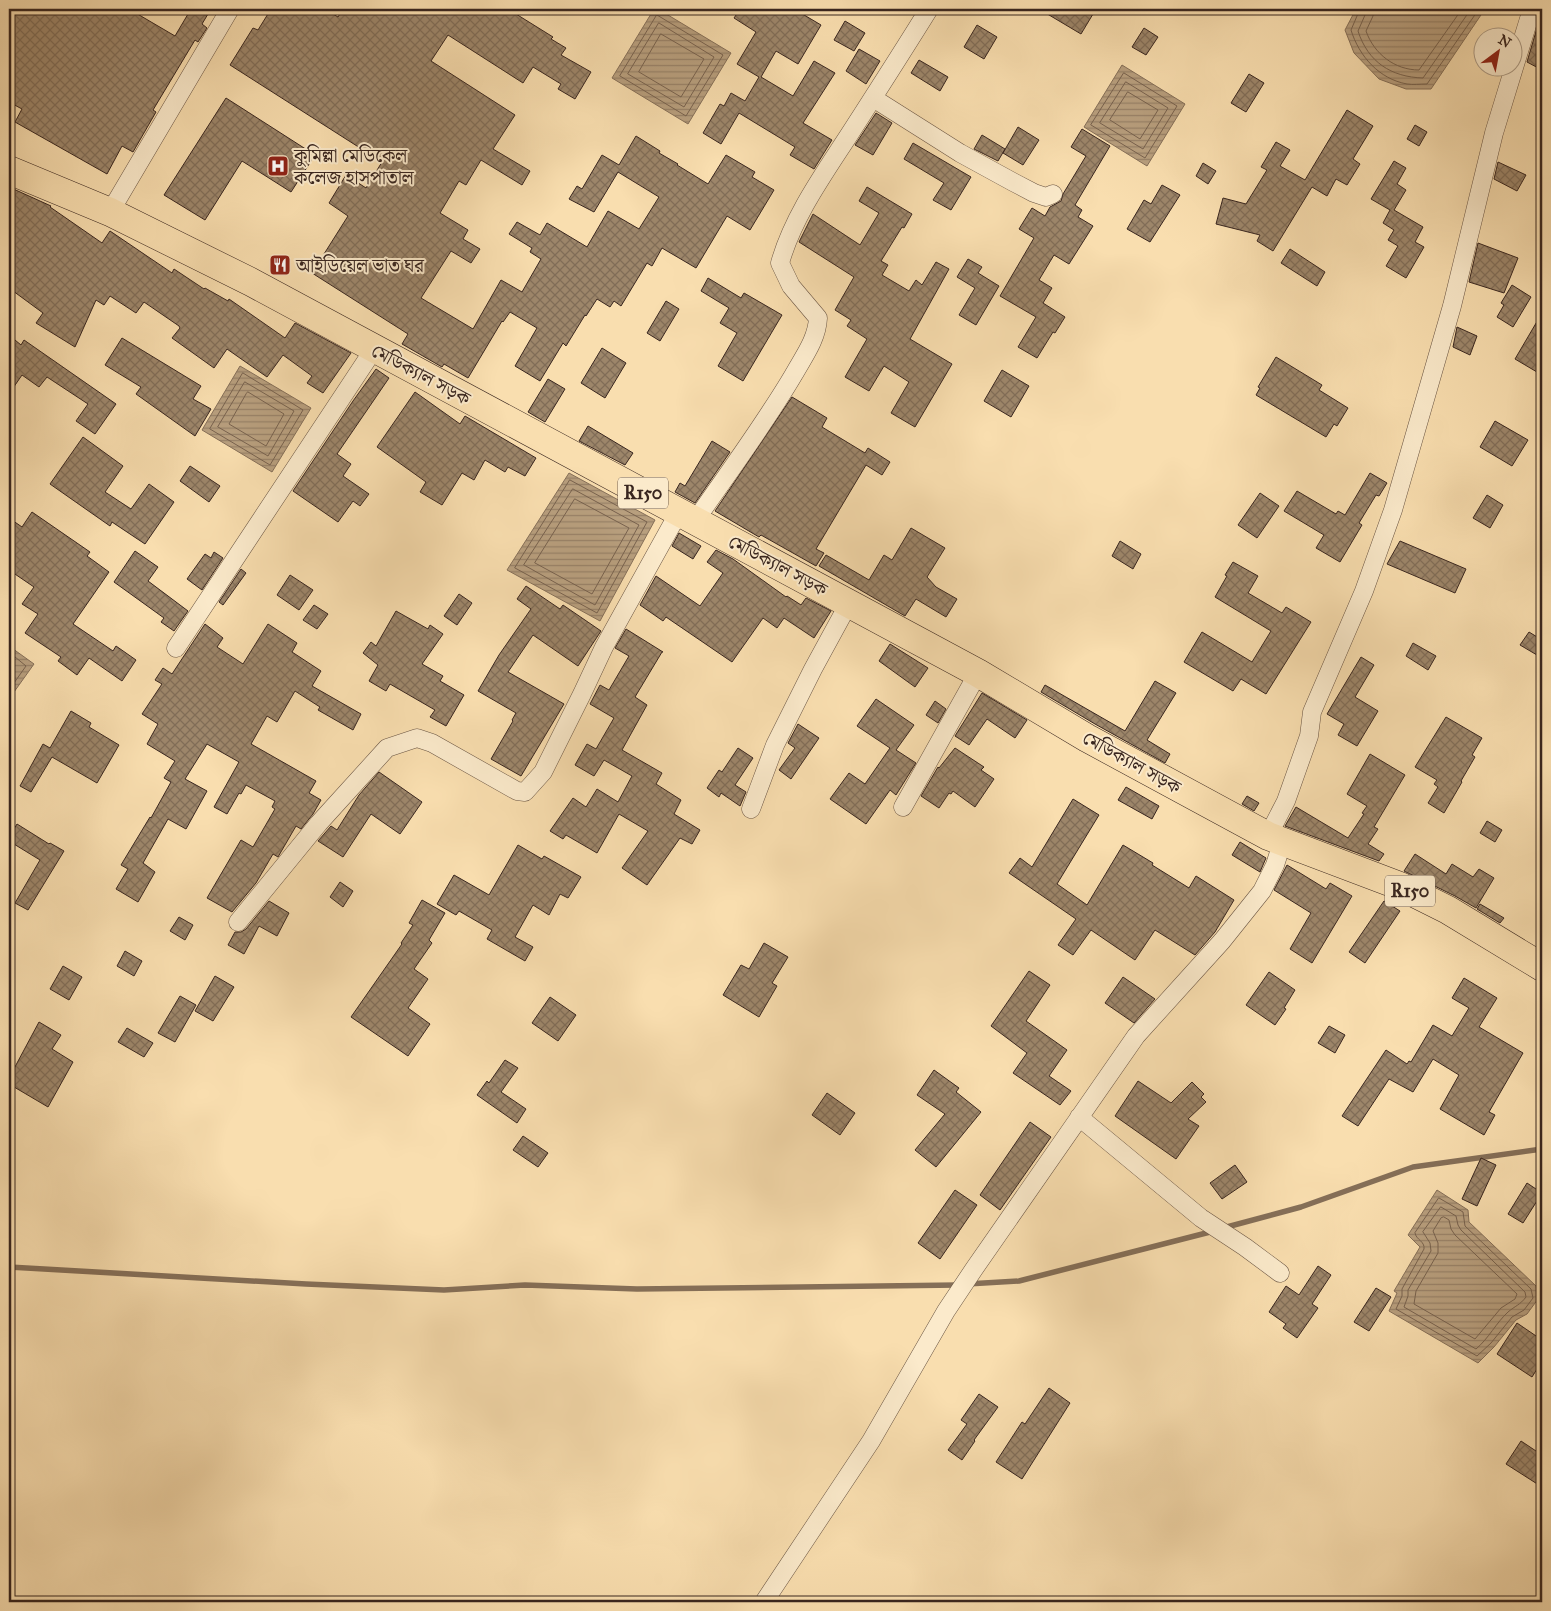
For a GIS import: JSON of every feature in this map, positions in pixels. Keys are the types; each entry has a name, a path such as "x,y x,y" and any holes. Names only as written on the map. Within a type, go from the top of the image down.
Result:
{"main road":[{"name":"মেডিক্যাল সড়ক","path":"9,170 110,212 251,282 978,673 1086,738 1275,839 1400,886 1448,910 1542,967"}],"street":[{"path":"110,212 230,9"},
{"path":"238,922 325,816 387,748 417,738 432,743 517,791 525,792 543,772 604,646 687,516 776,404 813,342 818,328 818,318 791,286 780,263 792,231 825,171 930,9"},
{"path":"764,1602 871,1441 946,1311 974,1269 1136,1036 1222,941 1262,891 1275,865 1275,839 1308,736 1312,712 1364,592 1393,510 1452,306 1494,133 1532,9"},
{"path":"873,98 1012,182 1046,197 1053,194"},
{"path":"176,648 374,349"},
{"path":"751,809 774,746 813,668 849,603"},
{"path":"903,807 978,673"},
{"path":"1080,1117 1201,1218 1280,1273"}],"water":[{"path":"654,9 658,9 731,53 688,124 612,78"},
{"path":"1356,9 1485,9 1431,89 1406,89 1379,79 1354,53 1345,30"},
{"path":"1122,65 1185,104 1147,166 1084,127"},
{"path":"240,366 311,408 272,472 202,430"},
{"path":"569,473 655,520 600,621 507,570"},
{"path":"9,646 34,664 9,699"},
{"path":"1437,1190 1468,1210 1469,1222 1536,1286 1538,1299 1527,1314 1516,1320 1478,1363 1389,1311 1397,1293 1394,1291 1420,1247 1408,1235"}],"building":[{"path":"9,9 129,9 175,36 191,9 211,9 202,24 207,28 198,42 195,40 153,110 156,112 133,152 122,146 107,174 15,122 22,109 9,102"},
{"path":"271,9 325,9 338,17 343,9 508,9 553,37 551,39 566,48 561,55 591,72 575,99 558,89 561,84 533,67 523,83 448,35 431,61 515,115 493,149 530,171 522,185 481,160 466,185 459,181 440,213 468,230 463,239 480,249 471,263 451,251 421,298 473,329 501,280 522,292 541,259 530,252 532,248 509,234 517,222 540,235 547,223 587,247 608,211 639,229 659,197 618,172 594,212 569,199 577,186 582,189 602,155 619,165 636,136 708,184 726,155 755,172 752,177 774,190 750,230 727,216 696,268 662,248 652,266 647,263 621,306 614,301 610,307 597,299 566,346 563,343 540,381 515,366 537,328 510,312 502,321 468,378 444,364 442,367 402,344 408,334 312,273 348,216 329,203 346,175 366,188 382,162 230,65 253,28 258,30"},
{"path":"740,9 794,9 821,25 798,64 776,51 761,77 793,96 814,61 835,73 803,123 832,140 814,169 790,155 795,147 739,113 721,144 703,133 720,104 724,106 731,93 745,101 759,77 737,64 756,32 734,18"},
{"path":"1039,9 1096,9 1081,34"},
{"path":"1542,11 1542,70 1527,62"},
{"path":"845,21 865,33 854,51 834,40"},
{"path":"977,25 997,37 984,59 964,47"},
{"path":"1144,28 1158,37 1146,55 1132,47"},
{"path":"859,49 880,61 866,84 846,71"},
{"path":"919,60 948,77 940,91 911,73"},
{"path":"1249,74 1264,83 1246,112 1231,103"},
{"path":"226,98 315,155 291,192 242,161 205,220 164,195"},
{"path":"1347,110 1373,126 1353,159 1360,164 1347,185 1336,179 1327,196 1312,187 1273,251 1257,241 1260,235 1216,224 1223,198 1246,204 1267,170 1261,167 1276,142 1290,150 1280,166 1305,180"},
{"path":"876,113 892,123 873,155 855,145"},
{"path":"1415,125 1427,132 1419,146 1407,139"},
{"path":"1018,127 1039,140 1023,165 1003,153"},
{"path":"1082,129 1110,146 1075,205 1082,210 1078,217 1093,226 1069,264 1054,255 1039,280 1052,288 1043,303 1065,317 1037,358 1018,347 1036,317 1000,296 1034,238 1019,229 1032,208 1045,216 1050,207 1061,201 1063,194 1086,156 1071,147"},
{"path":"982,135 1005,149 998,161 974,149"},
{"path":"913,143 971,177 951,210 933,200 944,183 904,159"},
{"path":"1394,161 1406,168 1397,184 1406,190 1394,210 1423,227 1415,242 1424,247 1406,278 1386,266 1398,246 1388,240 1394,230 1383,223 1390,210 1371,199"},
{"path":"1498,162 1526,175 1517,191 1494,179"},
{"path":"1203,163 1216,171 1208,184 1196,176"},
{"path":"1162,185 1180,195 1150,242 1127,229 1144,200 1151,204"},
{"path":"9,187 51,206 102,243 110,231 172,273 174,269 204,289 228,301 229,299 285,338 295,323 351,353 323,393 307,383 312,376 283,355 267,377 227,349 214,368 172,338 180,328 179,326 144,302 136,313 110,296 104,305 96,300 75,347 36,323 43,313 9,288"},
{"path":"867,187 912,214 881,261 888,265 882,275 909,291 916,280 922,285 936,262 949,269 910,339 952,364 915,427 891,413 909,382 884,366 869,391 845,377 867,339 847,326 851,320 835,310 854,277 799,242 813,214 860,245 879,213 859,201"},
{"path":"1478,243 1518,258 1504,293 1469,282"},
{"path":"1290,249 1325,272 1317,286 1281,263"},
{"path":"968,259 982,267 978,273 999,286 976,325 959,315 975,288 957,277"},
{"path":"708,278 741,298 744,293 782,315 743,381 718,366 737,333 720,323 729,308 701,291"},
{"path":"1512,285 1531,297 1513,327 1497,317 1504,305 1501,303"},
{"path":"666,301 679,309 660,341 647,333"},
{"path":"1542,313 1542,375 1515,359"},
{"path":"1457,327 1477,336 1470,355 1453,347"},
{"path":"122,338 201,386 193,399 211,409 195,436 136,394 141,387 105,365"},
{"path":"15,340 21,345 24,340 116,404 95,434 76,421 88,404 47,377 39,387 22,375 9,394 9,350"},
{"path":"602,348 626,363 605,398 581,383"},
{"path":"1276,357 1322,385 1319,390 1348,408 1337,426 1334,424 1326,437 1256,395 1260,388 1258,387"},
{"path":"376,369 389,378 337,454 351,464 343,476 369,494 360,506 353,501 338,522 293,491"},
{"path":"1002,370 1029,386 1011,417 984,401"},
{"path":"548,379 565,389 545,422 528,412"},
{"path":"415,392 460,424 465,416 536,458 525,476 508,467 505,472 485,460 474,480 462,473 442,505 420,492 426,482 377,447"},
{"path":"792,397 827,418 822,427 865,453 868,448 890,462 882,475 866,465 816,549 824,553 816,566 761,535 759,537 715,511"},
{"path":"1495,421 1528,440 1512,466 1480,447"},
{"path":"588,426 633,453 625,465 579,441"},
{"path":"83,437 123,466 105,492 131,509 149,484 174,502 145,544 112,522 110,526 50,484"},
{"path":"712,441 730,452 695,503 675,492 680,483 685,486"},
{"path":"190,466 220,486 209,502 180,481"},
{"path":"1370,473 1387,483 1379,496 1376,495 1359,523 1362,525 1340,562 1316,548 1324,535 1284,511 1297,491 1336,514 1338,511 1345,515"},
{"path":"1260,493 1279,506 1257,538 1238,525"},
{"path":"1487,495 1503,505 1490,528 1473,518"},
{"path":"32,512 90,552 87,556 109,572 73,624 113,651 116,646 136,660 122,681 89,658 77,675 58,661 61,657 25,633 38,614 22,604 34,587 9,570 9,518 22,527"},
{"path":"911,528 945,548 927,577 936,587 957,599 946,617 916,599 905,616 819,566 826,555 869,580 884,555 892,560"},
{"path":"679,533 701,546 693,559 672,546"},
{"path":"1120,541 1141,554 1133,569 1112,556"},
{"path":"1400,541 1466,569 1455,593 1387,564"},
{"path":"716,550 733,559 786,597 801,605 806,598 831,611 814,638 784,618 777,628 763,618 732,662 666,617 663,621 640,605 656,576 700,606 723,573 707,562"},
{"path":"135,551 158,567 148,581 188,611 174,631 161,622 164,618 114,582"},
{"path":"214,552 223,558 202,590 187,579 205,554 211,558"},
{"path":"1233,562 1258,576 1248,593 1282,613 1286,607 1311,622 1266,694 1241,679 1233,691 1184,662 1202,632 1252,662 1271,631 1215,597"},
{"path":"241,569 246,573 223,605 219,602"},
{"path":"290,575 313,590 299,610 277,595"},
{"path":"526,586 560,609 563,605 601,631 578,666 533,635 508,672 564,704 521,776 491,759 516,713 478,691 499,655 531,609 517,599"},
{"path":"459,594 472,603 457,625 444,616"},
{"path":"314,605 328,614 317,629 303,620"},
{"path":"396,611 428,629 430,625 443,634 422,664 443,676 440,681 464,695 446,726 430,717 435,710 390,684 386,691 369,681 378,665 363,653 371,642 376,646"},
{"path":"205,624 223,638 217,647 243,664 268,624 297,643 292,652 321,671 312,686 361,714 353,730 318,710 320,707 295,691 277,722 267,716 251,744 316,781 309,793 321,800 301,829 296,826 278,857 273,854 256,883 232,912 207,898 241,840 253,847 275,809 272,807 275,801 246,785 227,814 214,807 239,762 207,744 185,779 207,791 186,829 168,819 143,863 155,872 138,902 116,889 128,869 121,865 171,782 164,778 175,761 147,744 158,724 142,714 162,684 155,680 163,668 172,674"},
{"path":"626,629 663,652 635,697 647,705 622,750 662,773 656,784 681,800 674,814 700,830 692,844 680,838 647,885 622,868 648,831 619,814 597,853 566,835 563,839 550,831 573,798 586,807 597,789 618,802 632,776 604,760 594,776 575,765 587,744 596,749 614,718 590,704 600,685 609,690 629,656 615,648"},
{"path":"1529,632 1542,640 1542,658 1520,645"},
{"path":"1413,643 1436,656 1428,670 1406,656"},
{"path":"890,644 928,668 915,687 879,661"},
{"path":"1361,657 1374,665 1355,697 1378,711 1357,746 1338,735 1344,724 1327,714"},
{"path":"1155,681 1176,693 1147,740 1170,754 1165,763 1041,692 1045,685 1125,731"},
{"path":"982,693 1027,720 1015,738 987,719 969,745 955,736"},
{"path":"876,699 914,725 896,750 916,763 896,795 890,790 866,824 830,799 849,773 865,784 890,748 857,726"},
{"path":"935,701 946,709 938,723 926,715"},
{"path":"71,711 91,723 89,727 119,745 97,783 52,757 31,792 20,786 43,744 50,748"},
{"path":"1446,717 1482,738 1472,755 1475,757 1444,813 1428,803 1438,787 1434,784 1437,780 1415,767"},
{"path":"798,724 819,738 791,779 779,770 795,748 788,743"},
{"path":"738,748 753,758 735,785 746,792 740,806 721,793 719,797 707,788 719,770 722,772"},
{"path":"955,748 984,767 981,770 994,779 975,807 953,791 951,794 949,793 939,808 921,796 938,767"},
{"path":"1370,754 1405,775 1374,827 1378,829 1368,844 1384,854 1379,861 1285,826 1296,807 1348,838 1364,814 1362,813 1367,806 1347,794"},
{"path":"379,772 422,802 400,834 371,814 343,857 318,841 331,826 337,830 359,795"},
{"path":"1126,787 1159,806 1152,819 1118,800"},
{"path":"1247,796 1259,803 1254,811 1242,804"},
{"path":"1073,799 1099,815 1057,884 1087,905 1123,845 1189,888 1196,876 1234,900 1215,932 1195,955 1155,930 1135,960 1091,930 1073,955 1058,945 1076,919 1009,873 1020,858 1032,867"},
{"path":"1487,821 1502,830 1495,842 1480,833"},
{"path":"17,824 64,851 28,910 15,903 40,860 9,841 9,837"},
{"path":"1240,842 1266,858 1260,872 1232,855"},
{"path":"518,845 542,859 544,856 581,877 568,898 560,894 549,915 533,905 515,937 533,947 525,961 487,939 492,930 459,911 456,915 437,904 454,875 489,895"},
{"path":"1415,854 1446,874 1452,864 1473,877 1479,869 1494,878 1476,908 1404,871"},
{"path":"1287,865 1326,889 1330,883 1352,896 1312,963 1290,949 1311,913 1274,890"},
{"path":"340,882 353,891 343,907 330,897"},
{"path":"422,900 445,913 429,940 432,943 414,969 428,979 408,1008 430,1024 408,1056 351,1017 402,944 413,925 409,923"},
{"path":"269,901 289,913 277,936 259,926 244,954 228,945 235,932 241,932 246,929"},
{"path":"1384,901 1400,911 1365,963 1349,952"},
{"path":"1480,904 1504,918 1500,923 1477,909"},
{"path":"179,917 193,925 185,940 170,931"},
{"path":"764,943 788,957 772,983 777,986 759,1017 723,995 741,965 749,969"},
{"path":"125,951 142,961 134,976 117,966"},
{"path":"63,966 82,977 69,1000 50,989"},
{"path":"1029,971 1050,985 1026,1021 1067,1050 1049,1076 1071,1091 1060,1105 1013,1073 1027,1053 991,1026"},
{"path":"1269,972 1295,990 1284,1008 1286,1009 1275,1025 1246,1005"},
{"path":"215,976 234,987 213,1021 195,1011"},
{"path":"1123,977 1155,999 1134,1023 1105,1003"},
{"path":"1464,978 1497,998 1479,1027 1523,1053 1489,1112 1495,1115 1484,1135 1440,1109 1459,1075 1433,1059 1413,1092 1389,1079 1358,1126 1342,1116 1386,1050 1407,1064 1409,1061 1411,1062 1433,1025 1452,1036 1469,1008 1452,998"},
{"path":"180,996 196,1005 175,1042 158,1033"},
{"path":"550,997 576,1015 558,1041 532,1023"},
{"path":"39,1022 61,1035 52,1049 73,1062 48,1107 9,1084 9,1078"},
{"path":"1329,1026 1345,1035 1335,1053 1318,1043"},
{"path":"127,1028 153,1043 144,1057 118,1042"},
{"path":"505,1060 518,1068 501,1092 526,1109 517,1123 477,1095 487,1081 489,1083"},
{"path":"934,1070 959,1088 956,1092 981,1112 936,1167 915,1150 945,1114 917,1095"},
{"path":"1138,1081 1171,1103 1192,1082 1204,1094 1201,1097 1206,1102 1188,1119 1199,1126 1176,1159 1115,1116"},
{"path":"827,1093 855,1113 840,1135 812,1115"},
{"path":"1030,1122 1051,1137 1000,1210 980,1195"},
{"path":"523,1136 548,1153 538,1167 513,1150"},
{"path":"1481,1158 1496,1165 1477,1206 1462,1199"},
{"path":"1235,1165 1247,1182 1222,1199 1210,1183"},
{"path":"1527,1183 1542,1193 1523,1223 1508,1214"},
{"path":"955,1190 977,1205 940,1259 918,1243"},
{"path":"1318,1266 1331,1275 1312,1304 1318,1308 1297,1338 1283,1328 1286,1324 1269,1312 1286,1286 1299,1295"},
{"path":"1376,1288 1391,1297 1369,1331 1354,1322"},
{"path":"1517,1323 1542,1340 1542,1361 1532,1377 1497,1354"},
{"path":"1049,1388 1070,1403 1022,1479 996,1462 1022,1422 1025,1424"},
{"path":"979,1394 998,1407 962,1460 948,1450 967,1424 961,1420"},
{"path":"1521,1441 1542,1455 1542,1487 1506,1464"}],"waterway":[{"path":"1223,1228 1301,1207 1413,1167 1542,1149"},
{"path":"967,1284 1019,1281 1214,1231"},
{"path":"9,1267 444,1290 525,1285 637,1289 958,1285"}],"place":[{"name":"কুমিল্লা মেডিকেল কলেজ হাসপাতাল","path":"278,166"},
{"name":"আইডিয়েল ভাত ঘর","path":"280,265"}]}
